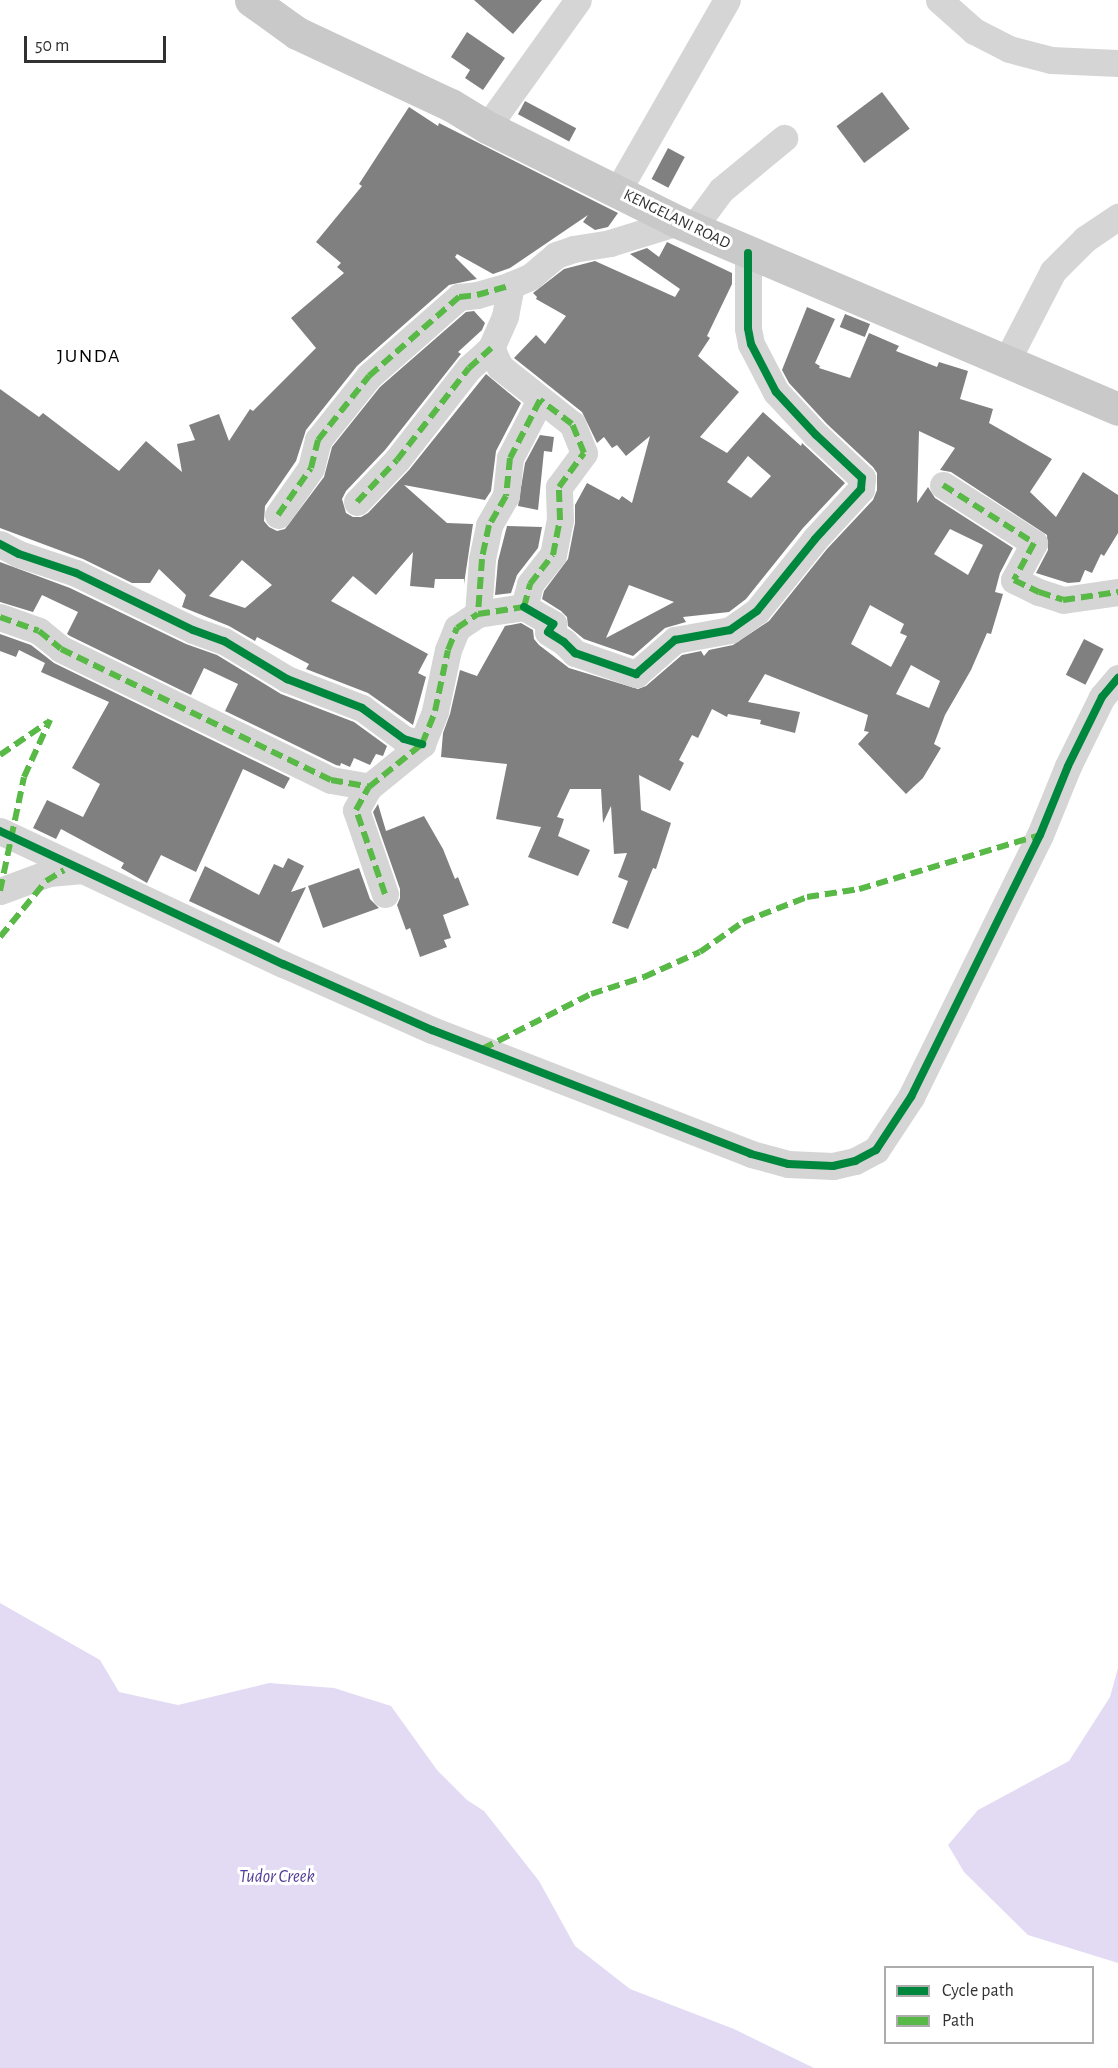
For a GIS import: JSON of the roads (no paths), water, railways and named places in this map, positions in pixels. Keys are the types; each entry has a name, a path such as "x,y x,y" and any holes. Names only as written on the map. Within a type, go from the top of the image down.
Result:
{"main road":[{"name":"KENGELANI ROAD","path":"251,0 297,33 451,105 487,127 686,225 1118,408"}],"street":[{"path":"487,127 578,0"},
{"path":"618,190 727,0"},
{"path":"939,0 974,31 1009,49 1051,60 1118,63"},
{"path":"278,515 312,468 318,440 369,376 459,297 477,295 530,278 556,255 573,249 610,243 686,225 720,190 784,138"},
{"path":"1006,362 1053,271 1085,239 1118,217"},
{"path":"385,894 356,810 369,787 422,744 435,711 448,651 457,628 478,614 524,607 553,624 548,632 564,642 575,653 636,674 675,640 730,630 757,611 815,539 861,489 862,478 816,435 776,392 751,344 748,328 748,253"},
{"path":"357,502 397,460 469,368 491,348 505,316 511,285"},
{"path":"491,348 500,367 572,424 584,453 559,487 560,520 553,555 530,584 524,607"},
{"path":"478,614 482,559 489,525 506,496 510,458 540,400"},
{"path":"943,485 1034,543 1014,580 1063,600 1118,592"},
{"path":"0,544 19,554 76,573 193,630 224,641 286,679 362,708 404,739 422,744"},
{"path":"0,617 39,631 62,649 331,780 369,787"},
{"path":"0,831 370,1003 593,1094 751,1154 788,1164 833,1166 855,1161 876,1150 911,1097 1040,835 1068,766 1102,697 1118,678"},
{"path":"0,891 49,873 84,870"}],"water":[{"name":"Tudor Creek","path":"0,1603 100,1660 119,1692 178,1705 269,1683 334,1688 391,1706 437,1770 467,1800 484,1811 539,1881 575,1946 630,1989 734,2029 814,2068 0,2068"},
{"path":"1118,1668 1118,1963 1028,1935 964,1872 948,1845 978,1810 1069,1761 1110,1697"}],"district":[{"name":"JUNDA","path":"89,356"}]}
